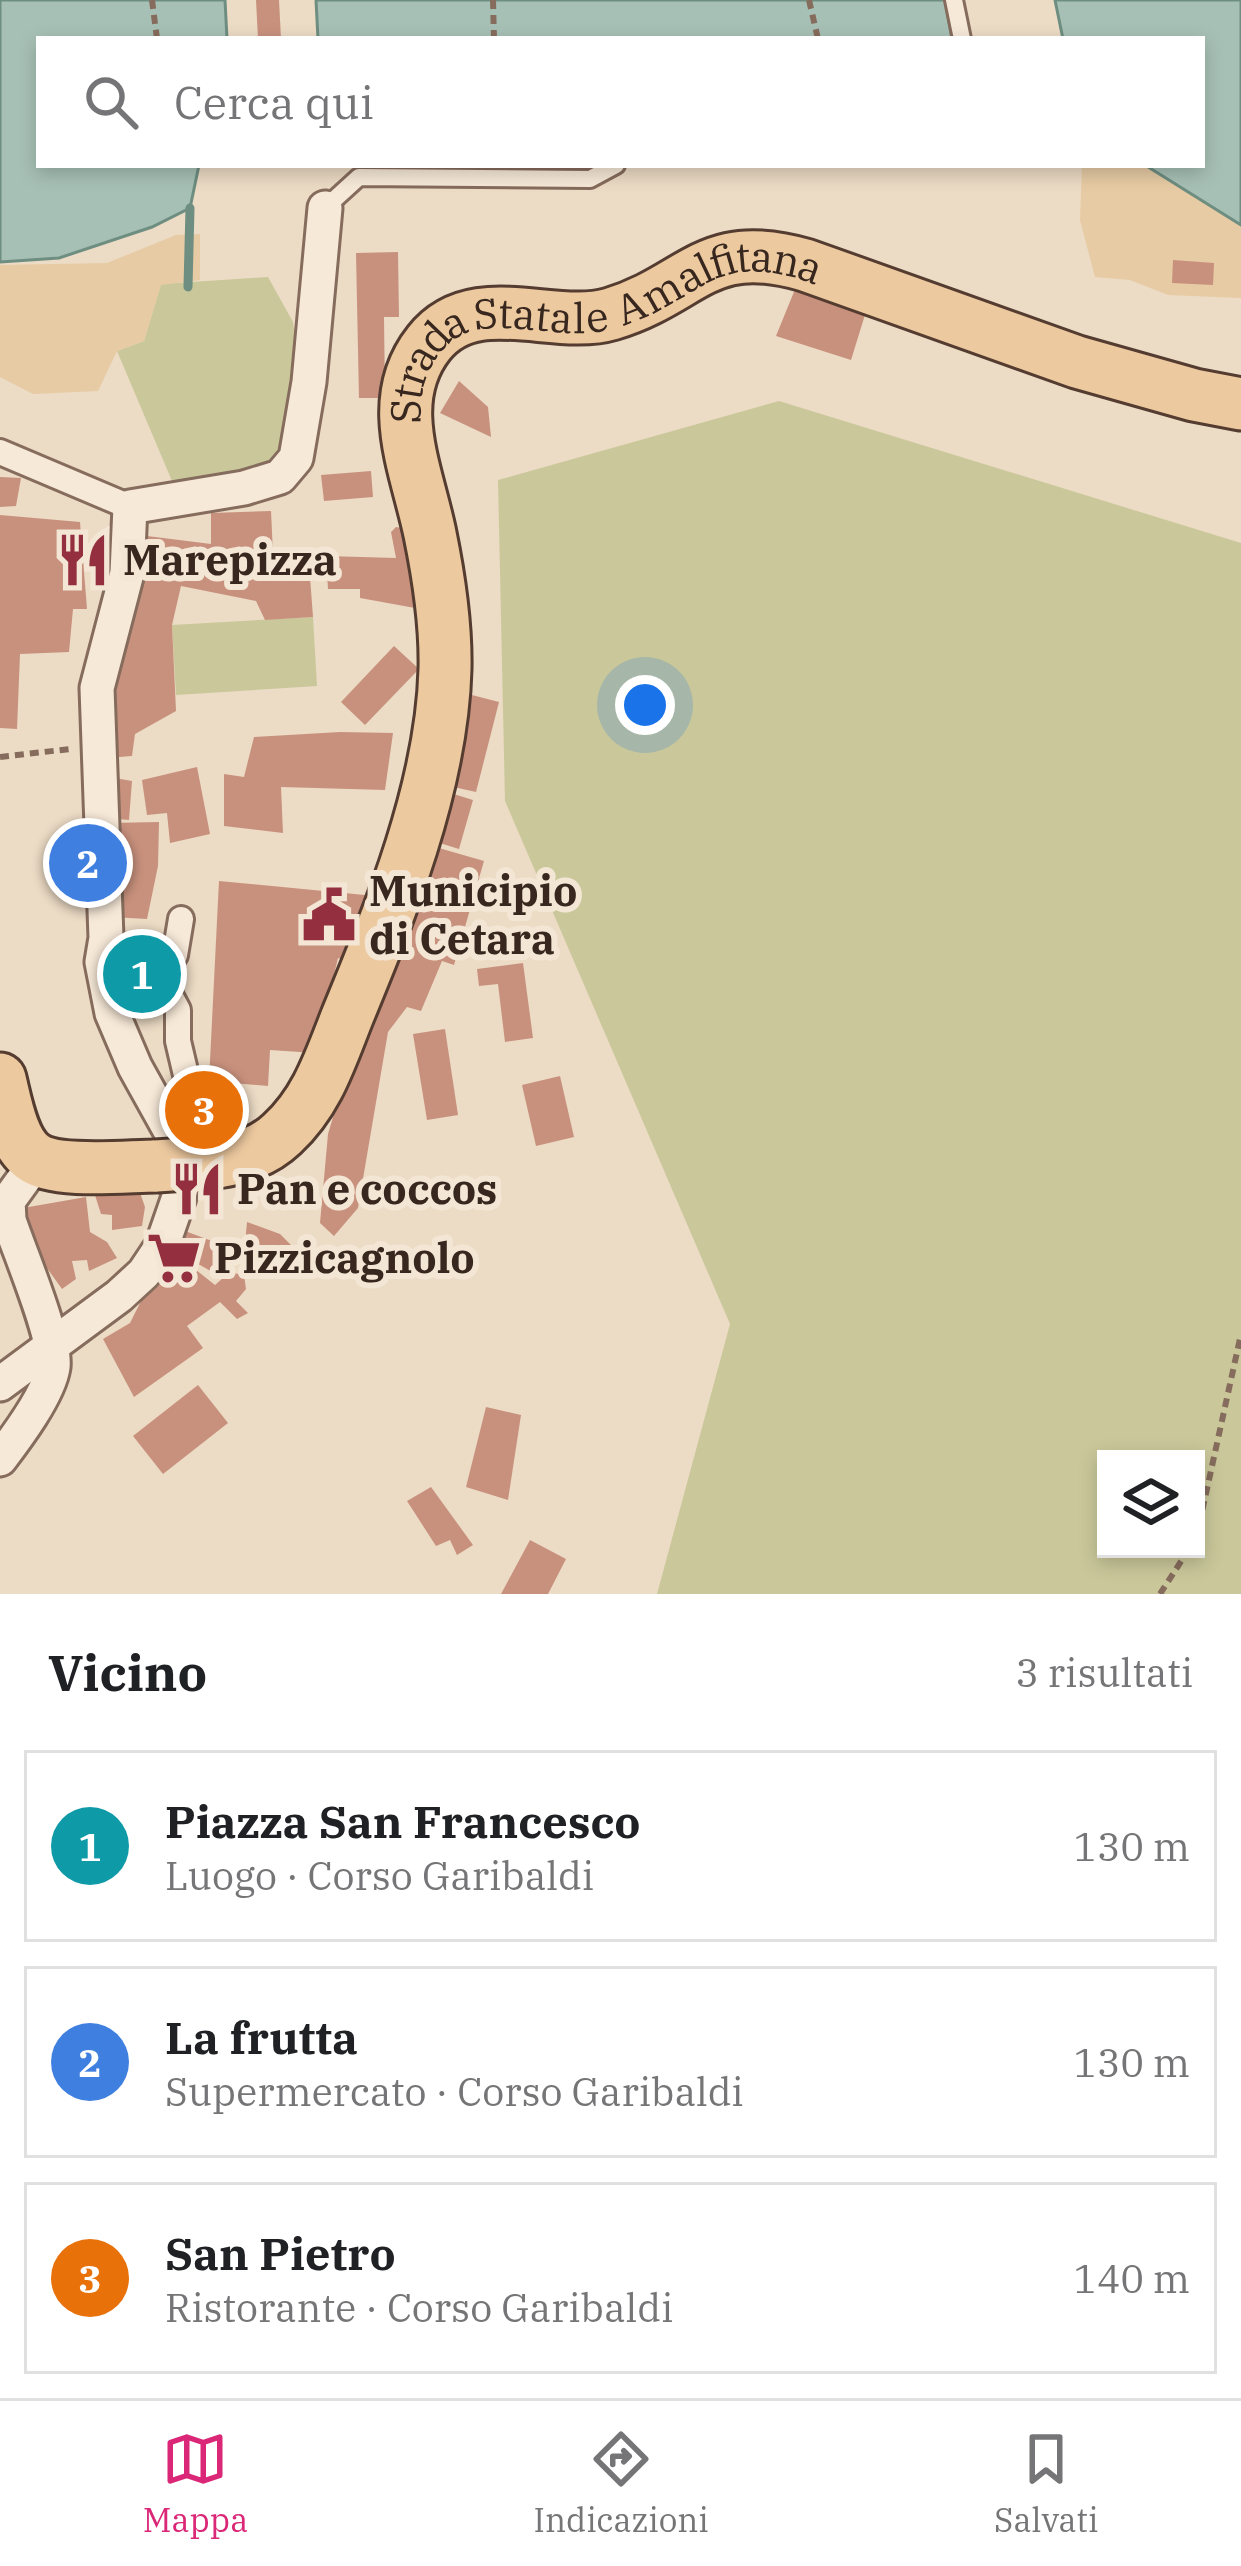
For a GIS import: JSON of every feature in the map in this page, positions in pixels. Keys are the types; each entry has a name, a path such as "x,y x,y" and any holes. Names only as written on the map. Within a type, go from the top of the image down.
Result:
{"main road":[{"name":"Strada Statale Amalfitana","path":"37,1160 68,1166 157,1166 202,1127 267,1147 312,1099 368,968 408,857 442,711 445,671 440,585 409,450 405,405 416,365 439,333 478,314 586,320 610,314 719,261 755,254 805,265 1123,377 1241,404"},
{"path":"0,1079 22,1145 37,1160"}],"street":[{"path":"0,452 130,507 244,488 280,477 296,458 309,382 326,208"},
{"path":"0,1384 119,1296 152,1263 184,1172 180,1148 135,1067 112,1012 102,962 106,938 97,688 127,573 130,507"},
{"path":"181,919 175,955 160,976 178,1010 178,1041 202,1127"},
{"path":"0,1459 16,1439 53,1368 50,1343 8,1220 8,1201 37,1160"}],"lane":[{"path":"954,0 961,36"},
{"path":"326,208 359,177 590,179 610,168"}],"path":[{"path":"152,0 157,36"},
{"path":"493,0 494,36"},
{"path":"809,0 817,36"},
{"path":"0,757 98,746"},
{"path":"1205,1498 1241,1334"},
{"path":"1160,1594 1184,1558"}],"shaded area":[{"path":"0,0 225,0 227,36 36,36 36,168 198,168 190,208 152,227 59,258 0,262"},
{"path":"316,0 945,0 951,36 318,36"},
{"path":"1055,0 1241,0 1241,225 1150,168 1205,168 1205,36 1062,36"},
{"path":"268,277 293,322 300,373 290,434 258,475 172,481 117,351 144,341 161,284"},
{"path":"779,401 1241,543 1241,1594 657,1594 730,1324 505,801 498,480"},
{"path":"313,617 317,686 176,695 172,625"}],"sand":[{"path":"1082,168 1150,168 1241,225 1241,298 1168,295 1130,280 1095,277 1080,220"},
{"path":"200,234 200,280 161,285 144,341 117,351 98,391 33,394 0,377 0,265 107,263 176,235"}],"building":[{"path":"256,0 279,0 281,36 258,36"},
{"path":"398,252 399,317 384,317 385,398 359,398 356,253"},
{"path":"1173,260 1214,263 1213,285 1172,283"},
{"path":"798,282 868,305 851,360 776,336"},
{"path":"459,381 488,407 491,437 440,413"},
{"path":"371,471 373,497 324,501 321,475"},
{"path":"0,477 21,478 16,506 0,507"},
{"path":"271,511 274,575 310,577 313,617 265,620 256,601 181,586 172,625 176,711 135,734 132,756 107,758 118,646 147,536 211,544 211,513"},
{"path":"0,515 80,522 87,609 73,609 69,652 20,654 17,729 0,728"},
{"path":"396,527 414,530 426,610 360,598 360,589 328,589 326,556 396,558 391,532"},
{"path":"394,646 419,669 365,725 341,702"},
{"path":"472,695 499,702 476,792 449,786"},
{"path":"393,733 385,790 281,787 283,833 224,826 224,774 244,777 254,737"},
{"path":"197,767 210,834 170,843 167,813 147,815 142,780"},
{"path":"109,777 132,781 129,820 106,818"},
{"path":"444,791 473,800 459,849 430,840"},
{"path":"159,822 158,866 147,919 111,917 109,823"},
{"path":"425,844 484,861 454,965 442,961 421,1011 407,1007 388,1032 358,1208 334,1236 320,1223 328,1134 366,1007"},
{"path":"219,881 375,896 356,964 338,958 315,1053 270,1050 268,1086 209,1081"},
{"path":"523,963 533,1038 505,1042 498,984 479,986 477,969"},
{"path":"445,1029 458,1115 427,1120 413,1034"},
{"path":"560,1076 574,1137 536,1146 522,1085"},
{"path":"138,1187 145,1207 142,1226 112,1230 112,1215 101,1214 94,1192"},
{"path":"86,1197 90,1232 107,1242 117,1258 89,1271 87,1260 72,1261 76,1279 62,1289 37,1254 23,1208"},
{"path":"247,1222 280,1234 306,1260 243,1267"},
{"path":"185,1231 239,1251 228,1272 244,1275 246,1289 236,1301 248,1313 237,1319 220,1302 187,1326 203,1348 134,1397 103,1339 130,1323 141,1301 186,1262 215,1285 223,1278 177,1252"},
{"path":"198,1385 228,1423 163,1474 133,1436"},
{"path":"486,1407 521,1415 508,1500 466,1487"},
{"path":"431,1487 473,1545 457,1555 450,1540 436,1546 407,1501"},
{"path":"530,1540 566,1559 548,1594 501,1594"}],"waterway":[{"path":"188,287 190,208"}],"place":[{"name":"Marepizza","path":"83,560"},
{"name":"La frutta","path":"88,863"},
{"name":"Municipio di Cetara","path":"329,915"},
{"name":"Piazza San Francesco","path":"142,974"},
{"name":"San Pietro","path":"204,1110"},
{"name":"Pan e coccos","path":"197,1189"},
{"name":"Pizzicagnolo","path":"174,1258"}]}
